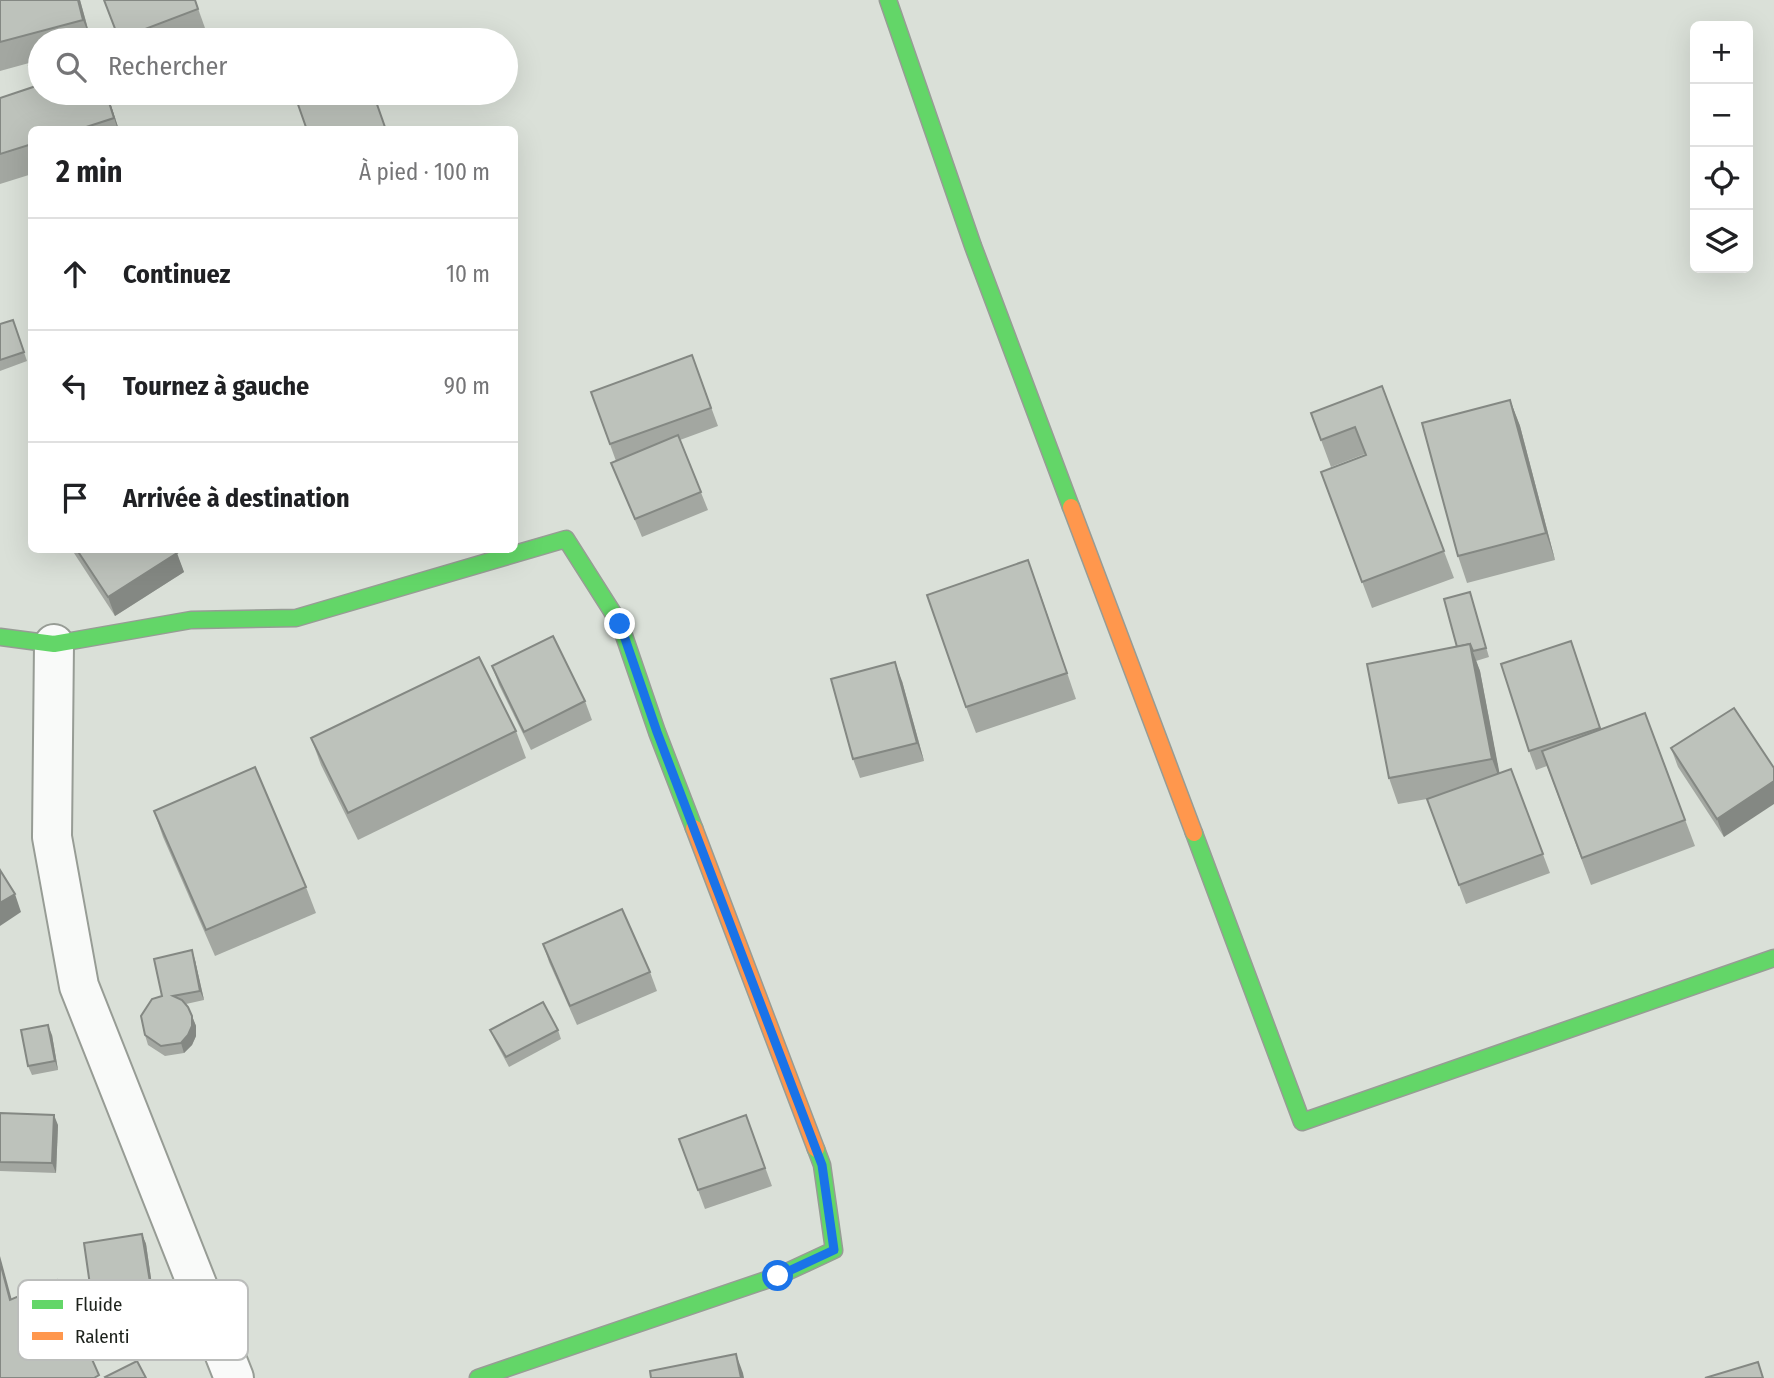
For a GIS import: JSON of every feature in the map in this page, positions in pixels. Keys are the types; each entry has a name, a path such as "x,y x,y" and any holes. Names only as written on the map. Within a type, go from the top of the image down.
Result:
{"street":[{"path":"888,0 973,246 1302,1122 1774,958"},
{"path":"0,637 54,644 191,620 296,618 566,539 620,624 662,744 822,1165 834,1250 778,1276 478,1378"},
{"path":"54,644 52,837 79,986 195,1280"},
{"path":"227,1360 234,1378"}],"building":[{"path":"0,0 78,0 83,20 53,28 28,28 28,35 0,42"},
{"path":"104,0 195,0 198,9 148,28 115,28"},
{"path":"28,89 28,105 110,105 114,118 89,126 28,126 28,145 0,154 0,98"},
{"path":"298,105 377,105 385,126 306,126"},
{"path":"13,320 24,352 0,360 0,324"},
{"path":"692,355 711,408 610,444 591,392"},
{"path":"1382,386 1444,551 1362,582 1321,472 1366,455 1355,427 1321,440 1311,413"},
{"path":"1510,400 1546,533 1458,556 1422,423"},
{"path":"678,435 701,492 635,519 611,463"},
{"path":"79,553 177,553 108,597"},
{"path":"1028,560 1067,673 966,707 927,595"},
{"path":"1470,592 1486,648 1473,651 1470,644 1457,647 1444,599"},
{"path":"553,636 585,701 524,732 492,666"},
{"path":"1571,641 1600,728 1529,751 1501,664"},
{"path":"1470,644 1492,759 1389,778 1367,664"},
{"path":"479,657 516,731 348,813 311,738"},
{"path":"895,662 917,743 853,759 831,679"},
{"path":"1734,708 1774,768 1774,781 1717,819 1671,748"},
{"path":"1645,713 1685,820 1582,858 1542,751"},
{"path":"255,767 306,887 206,930 154,811"},
{"path":"1511,769 1543,854 1459,885 1427,799"},
{"path":"0,870 15,894 0,903"},
{"path":"622,909 650,972 570,1006 543,944"},
{"path":"192,950 200,991 173,996 188,1007 192,1026 181,1043 161,1046 145,1035 141,1016 152,999 162,996 154,959"},
{"path":"543,1002 558,1030 506,1057 490,1030"},
{"path":"48,1025 55,1061 28,1066 21,1030"},
{"path":"0,1113 54,1115 52,1163 0,1162"},
{"path":"746,1115 765,1168 698,1190 679,1139"},
{"path":"142,1234 150,1280 89,1280 84,1243"},
{"path":"0,1262 10,1300 18,1297 18,1360 92,1360 99,1375 94,1378 0,1378"},
{"path":"736,1354 741,1378 651,1378 650,1371"},
{"path":"137,1361 146,1378 105,1377"},
{"path":"1758,1362 1763,1378 1705,1378"}],"traffic: fast":[{"path":"888,0 973,246 1071,507"},
{"path":"0,637 54,644 191,620 296,618 566,539 620,624 694,828"},
{"path":"1194,833 1302,1122 1774,958"},
{"path":"478,1378 778,1276 834,1250 822,1165 816,1149"}],"traffic: slow":[{"path":"1071,507 1194,833"},
{"path":"694,828 816,1149"}],"route":[{"path":"620,624 657,732 822,1165 834,1250 778,1276"}]}
